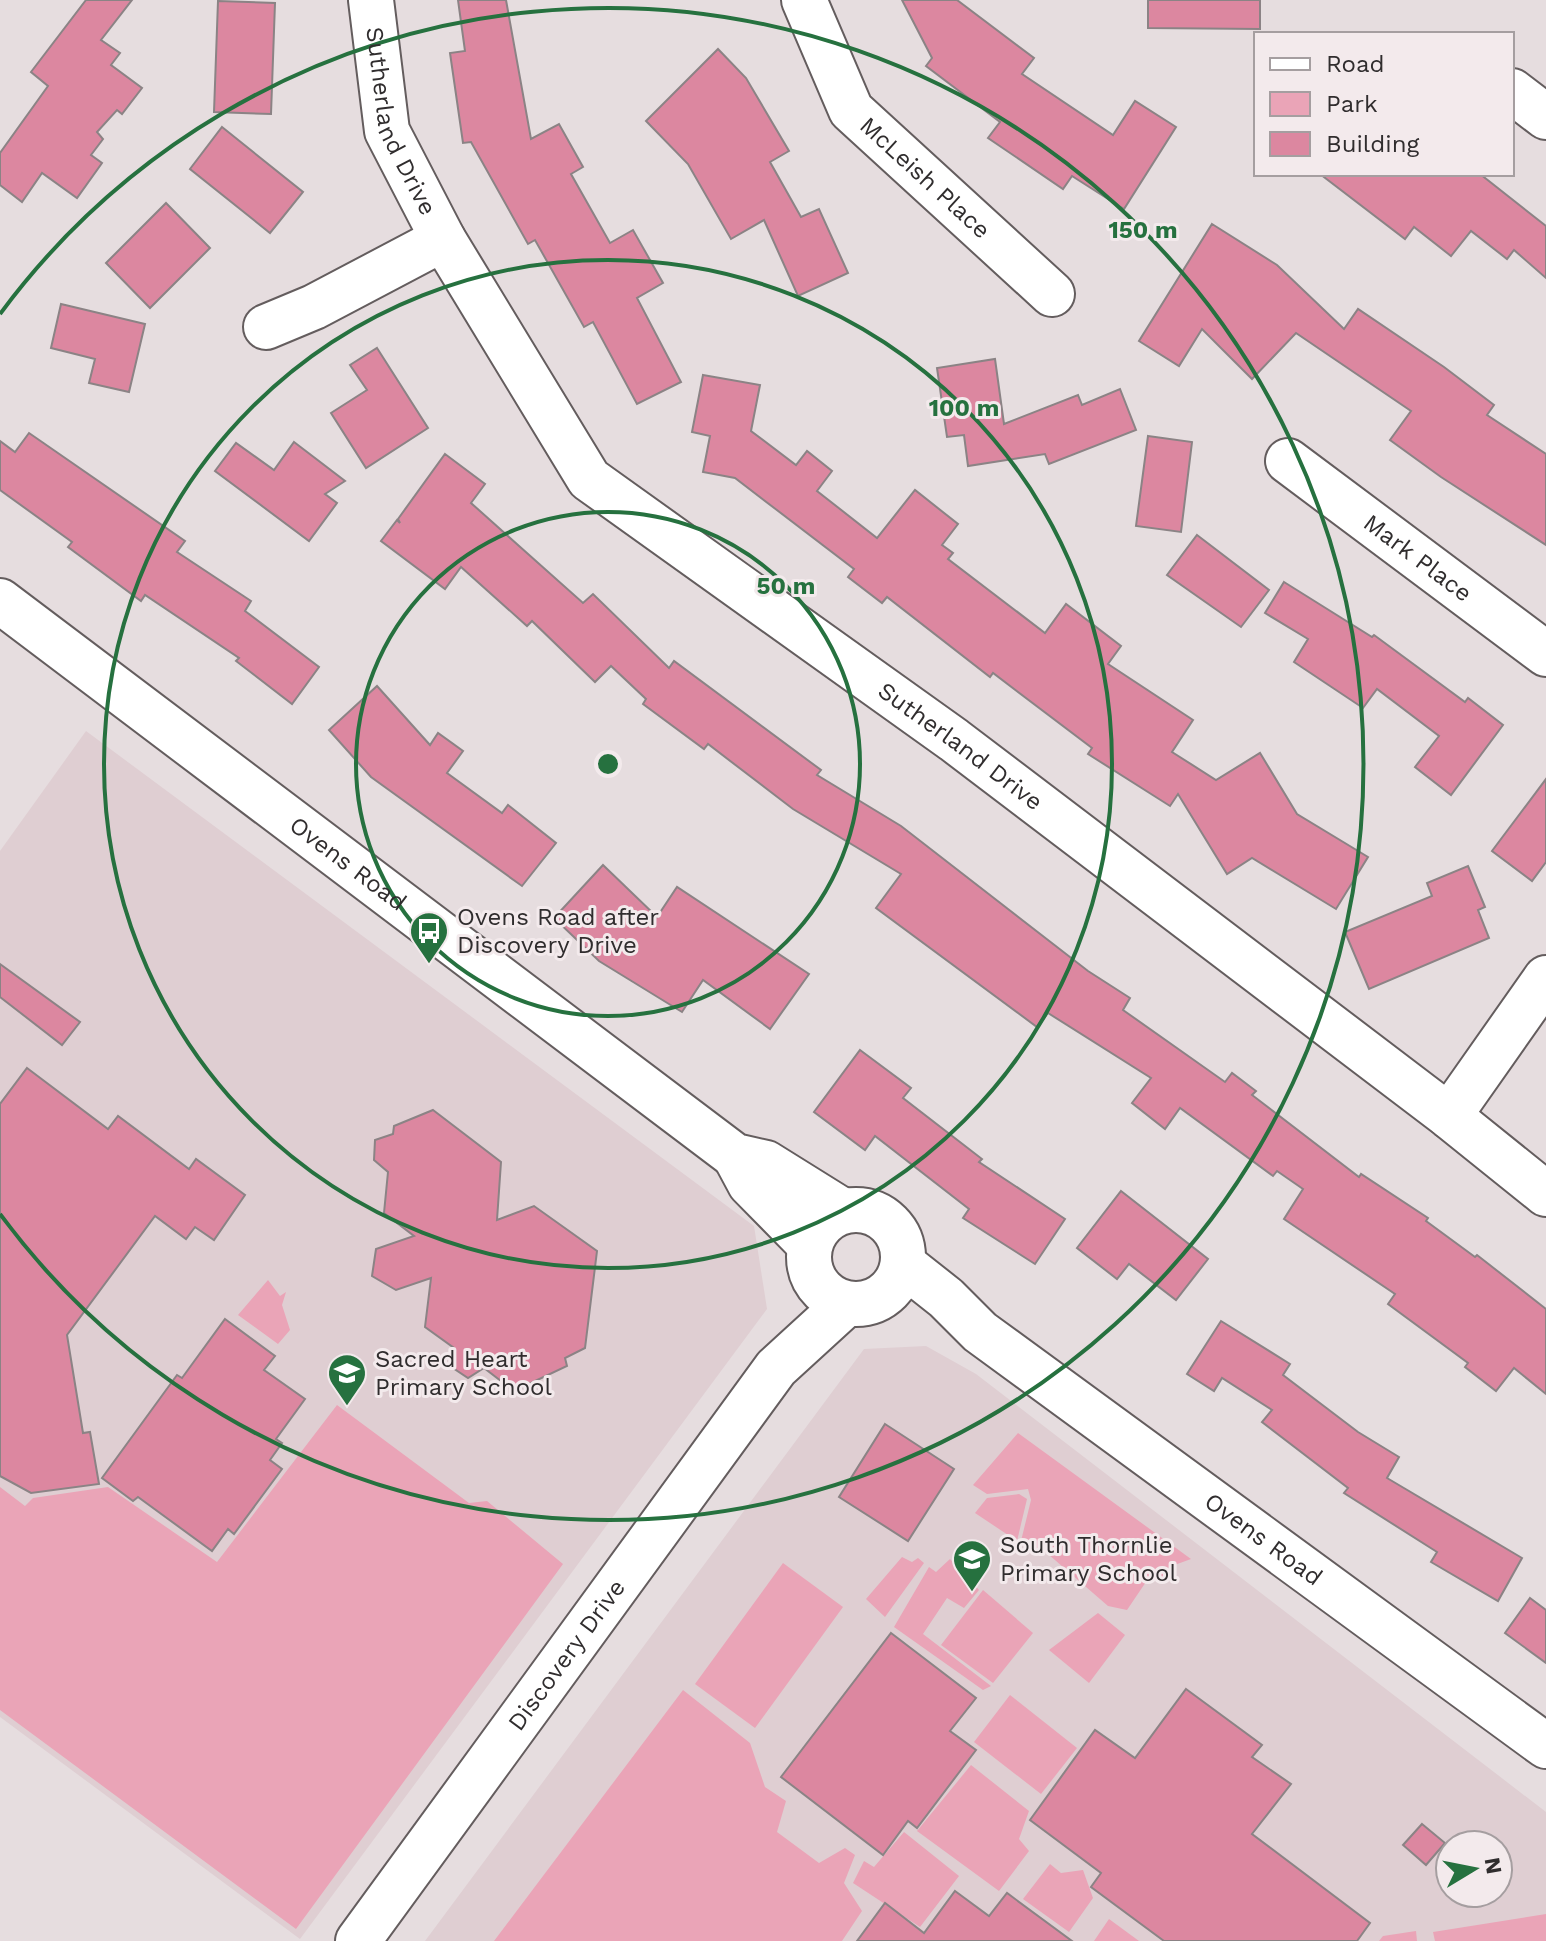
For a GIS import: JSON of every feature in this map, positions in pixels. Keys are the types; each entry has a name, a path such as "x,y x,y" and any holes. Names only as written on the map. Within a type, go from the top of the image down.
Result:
{"street":[{"name":"Sutherland Drive","path":"371,0 387,131 443,239 589,479 954,740 1449,1116 1546,1194"},
{"name":"McLeish Place","path":"804,0 851,110 1052,294"},
{"path":"1514,93 1546,117"},
{"name":"Sutherland Drive","path":"266,327 314,307 443,239"},
{"name":"Mark Place","path":"1288,461 1546,654"},
{"name":"Ovens Road","path":"0,601 735,1156 766,1163 843,1211 859,1209 887,1221 897,1233 903,1264 946,1298 980,1332 1546,1746"},
{"path":"1449,1116 1546,978"},
{"name":"Ovens Road","path":"735,1156 750,1184 837,1282 980,1332"},
{"path":"843,1211 822,1223 837,1282 890,1290 903,1264"},
{"name":"Discovery Drive","path":"358,1941 837,1282"}],"shaded area":[{"name":"Sacred Heart Primary School","path":"86,731 754,1226 767,1309 300,1939 0,1717 0,851"},
{"name":"South Thornlie Primary School","path":"926,1346 976,1374 1546,1812 1546,1941 425,1941 864,1349"}],"green space":[{"path":"268,1280 280,1296 286,1292 282,1305 290,1330 278,1344 238,1315"},
{"path":"337,1405 469,1503 487,1501 563,1564 296,1929 0,1710 0,1487 25,1506 33,1498 108,1487 217,1562"},
{"path":"1018,1433 1191,1559 1169,1567 1163,1578 1152,1573 1127,1610 1108,1606 1048,1554 1021,1541 1031,1500 1028,1489 987,1494 973,1485"},
{"path":"1019,1494 1027,1499 1017,1541 975,1513 987,1498"},
{"path":"902,1557 912,1562 918,1558 924,1563 885,1617 866,1599"},
{"path":"950,1559 979,1590 964,1608 947,1598 923,1634 991,1686 983,1690 894,1627 929,1567 936,1572"},
{"path":"783,1563 843,1607 755,1728 695,1684"},
{"path":"983,1590 1033,1633 993,1683 941,1645"},
{"path":"1098,1613 1125,1635 1089,1683 1049,1650"},
{"path":"683,1690 750,1743 765,1787 786,1801 777,1832 819,1863 845,1848 855,1855 844,1883 862,1911 842,1941 494,1941"},
{"path":"1010,1695 1077,1748 1041,1794 974,1742"},
{"path":"971,1765 1029,1811 1019,1839 1029,1851 999,1891 917,1831"},
{"path":"904,1832 959,1876 920,1927 853,1883 864,1861 874,1867"},
{"path":"1050,1864 1061,1873 1083,1870 1093,1898 1069,1932 1023,1899"},
{"path":"1546,1914 1546,1941 1435,1941 1433,1932"},
{"path":"1109,1919 1139,1941 1094,1941"},
{"path":"1416,1931 1417,1941 1379,1941 1383,1936"}],"building":[{"path":"86,0 132,0 101,40 120,53 111,65 142,88 122,114 117,110 97,132 103,139 91,155 102,163 77,198 42,173 22,202 0,185 0,153 48,86 31,72"},
{"path":"458,0 506,0 531,139 559,124 583,167 571,174 610,243 633,230 663,283 637,298 681,382 637,404 593,322 584,327 535,240 528,244 471,142 463,143 450,53 465,51"},
{"path":"902,0 957,0 1034,58 1022,74 1113,135 1135,101 1176,127 1124,209 1072,176 1063,189 988,138 1000,122 926,66 932,58"},
{"path":"1148,0 1260,0 1260,29 1148,28"},
{"path":"218,1 275,3 271,114 214,112"},
{"path":"718,49 746,78 789,151 770,162 801,217 819,209 848,273 798,296 764,220 731,239 688,164 646,121"},
{"path":"222,127 303,192 270,233 190,169"},
{"path":"1323,176 1483,176 1546,226 1546,278 1514,250 1507,259 1471,231 1451,256 1414,227 1405,239"},
{"path":"166,203 210,248 150,308 106,263"},
{"path":"1212,224 1277,265 1344,329 1358,309 1444,367 1494,405 1487,415 1546,454 1546,545 1390,440 1411,411 1296,333 1252,379 1202,329 1179,366 1139,341"},
{"path":"61,304 145,324 129,392 89,383 95,359 51,348"},
{"path":"377,348 428,428 366,468 331,413 367,390 350,365"},
{"path":"995,359 1004,424 1078,395 1082,405 1120,389 1136,430 1049,464 1045,454 968,466 964,435 947,437 937,368"},
{"path":"703,375 760,385 751,431 796,465 807,451 832,471 817,491 877,538 915,490 958,524 942,545 953,553 948,559 1045,633 1066,604 1121,646 1108,664 1193,720 1172,752 1216,780 1260,753 1297,814 1368,857 1336,909 1252,858 1227,874 1178,794 1170,806 1088,754 1092,748 993,673 990,677 887,597 882,603 848,577 854,569 735,478 703,472 710,436 692,432"},
{"path":"29,433 185,541 177,552 251,601 245,611 319,667 292,704 236,661 239,658 145,595 141,601 68,547 72,542 0,490 0,441 15,452"},
{"path":"1148,436 1192,442 1181,532 1136,526"},
{"path":"294,442 345,481 325,494 337,503 309,541 215,471 236,443 274,470"},
{"path":"445,454 485,484 471,503 583,603 593,594 669,668 674,661 821,770 817,775 901,826 1088,971 1130,998 1123,1010 1225,1082 1232,1073 1256,1091 1252,1095 1359,1177 1361,1174 1428,1218 1426,1221 1475,1257 1477,1255 1546,1309 1546,1394 1514,1368 1496,1391 1465,1367 1468,1363 1388,1304 1395,1294 1284,1219 1303,1189 1277,1171 1273,1176 1180,1108 1165,1129 1132,1103 1151,1078 1048,1013 1037,1027 876,908 901,874 793,809 708,744 704,749 643,704 646,699 611,666 595,682 532,621 527,626 461,567 445,589 381,541 397,520 400,523 398,519"},
{"path":"1197,535 1269,590 1241,627 1167,575"},
{"path":"1284,582 1372,637 1374,635 1465,702 1468,698 1503,725 1451,795 1415,767 1439,736 1377,689 1363,708 1294,662 1308,639 1265,613"},
{"path":"377,686 430,745 438,733 463,751 447,773 502,813 508,805 556,843 522,886 371,777 329,730"},
{"path":"1546,779 1546,862 1532,881 1492,851"},
{"path":"603,865 657,917 677,887 809,974 770,1029 703,980 682,1012 599,961 554,918"},
{"path":"1468,866 1485,907 1478,910 1489,938 1369,989 1345,932 1432,896 1427,883"},
{"path":"0,964 80,1022 62,1045 0,997"},
{"path":"860,1050 911,1088 903,1098 982,1159 979,1162 1065,1219 1035,1264 963,1218 969,1209 875,1136 865,1150 814,1112"},
{"path":"27,1068 108,1129 118,1116 189,1169 196,1159 245,1195 214,1240 195,1227 186,1239 155,1216 67,1335 83,1433 90,1432 99,1484 31,1493 0,1476 0,1104"},
{"path":"433,1110 501,1162 497,1220 534,1206 597,1251 585,1348 565,1358 567,1366 514,1391 484,1368 468,1378 450,1366 454,1348 425,1327 431,1278 396,1290 372,1276 376,1249 414,1236 384,1213 388,1172 374,1160 375,1140 393,1134 394,1126"},
{"path":"1121,1191 1208,1259 1176,1300 1129,1264 1117,1279 1077,1248"},
{"path":"225,1319 275,1356 264,1370 305,1399 276,1439 282,1443 270,1460 282,1469 234,1534 228,1529 212,1551 138,1497 133,1501 102,1478 177,1375 182,1378"},
{"path":"1221,1321 1290,1364 1283,1375 1358,1432 1399,1457 1387,1478 1522,1558 1498,1601 1431,1562 1437,1552 1344,1493 1348,1488 1262,1422 1272,1410 1222,1378 1214,1391 1187,1374"},
{"path":"885,1424 954,1469 908,1541 839,1497"},
{"path":"1530,1598 1546,1610 1546,1663 1505,1633"},
{"path":"891,1633 976,1698 950,1731 976,1750 917,1828 908,1821 883,1855 781,1777"},
{"path":"1186,1689 1262,1745 1252,1757 1291,1784 1252,1834 1370,1923 1357,1941 1164,1941 1091,1887 1101,1873 1030,1820 1095,1730 1135,1758"},
{"path":"1422,1824 1434,1834 1434,1856 1426,1865 1403,1845"},
{"path":"955,1891 989,1916 1007,1893 1072,1941 857,1941 885,1903 924,1933"}],"place":[{"name":"Ovens Road after Discovery Drive","path":"429,965"},
{"name":"Sacred Heart Primary School","path":"347,1407"},
{"name":"South Thornlie Primary School","path":"972,1593"}]}
